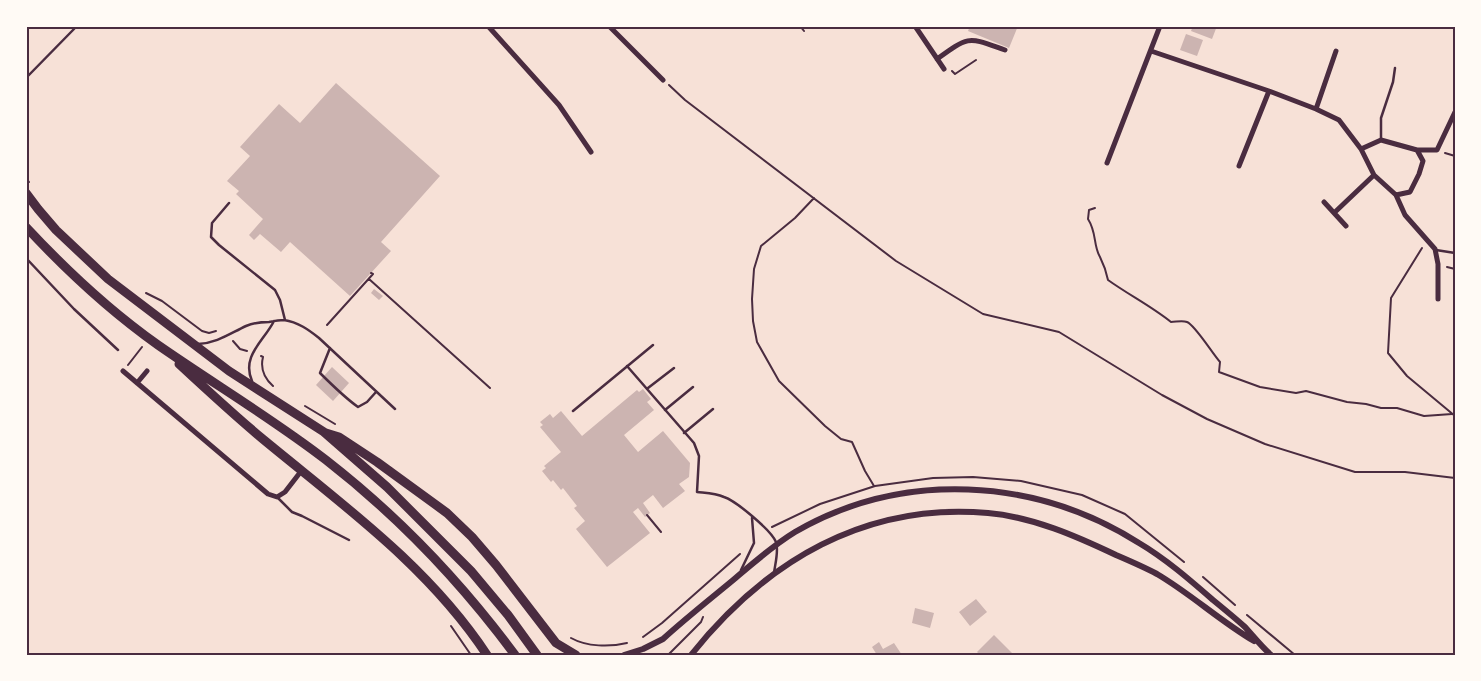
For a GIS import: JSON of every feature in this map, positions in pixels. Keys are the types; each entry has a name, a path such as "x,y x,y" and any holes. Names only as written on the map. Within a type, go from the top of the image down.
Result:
{"main road":[{"path":"29,190 46,220 91,264 191,344 259,391 324,432 387,487 471,571 508,615 536,654"},
{"path":"26,227 50,253 91,291 150,338 299,440 370,496 414,537 459,585 493,625 515,655"},
{"path":"158,344 226,407 348,507 410,562 459,616 487,655"},
{"path":"324,432 339,437 354,447 413,488 446,514 472,538 496,565 556,643 576,655"}],"street":[{"path":"488,26 559,105 591,152"},
{"path":"609,26 663,80"},
{"path":"915,26 944,69"},
{"path":"1106,163 1160,26"},
{"path":"937,59 962,42 969,40 976,40 1005,50"},
{"path":"1151,51 1269,91 1339,120 1360,149 1374,175 1396,196 1405,214 1435,249 1438,264 1438,299"},
{"path":"1316,109 1336,51"},
{"path":"1238,166 1269,91"},
{"path":"1360,149 1381,140 1417,150 1437,150 1455,112"},
{"path":"1396,196 1410,192 1420,174 1423,161 1417,150"},
{"path":"1334,214 1374,175"},
{"path":"1324,202 1346,226"},
{"path":"123,371 268,494 277,497 285,492 302,470"},
{"path":"137,383 147,371"},
{"path":"624,655 643,649 662,639 777,544 825,517 862,503 930,489 962,489 1014,495 1043,500 1088,515 1140,544 1188,579 1245,627 1271,655"},
{"path":"691,655 741,602 790,562 822,543 868,524 892,518 936,512 989,513 1032,522 1066,532 1156,574 1259,644"}],"lane":[{"path":"26,78 74,29"},
{"path":"1381,140 1381,118 1393,82 1395,68"},
{"path":"229,203 212,224 211,236 219,245 275,290 280,300 285,320"},
{"path":"1435,249 1455,253"},
{"path":"26,258 74,309 118,350"},
{"path":"191,344 222,339 248,325 285,320 308,329 396,409"},
{"path":"259,391 253,383 249,362 252,353 268,333 274,321"},
{"path":"573,411 653,345"},
{"path":"330,348 320,373 326,379 358,407 367,402 376,392"},
{"path":"627,366 694,443 699,456 697,492 728,498 768,530 777,544 774,575"},
{"path":"648,388 674,368"},
{"path":"665,410 693,387"},
{"path":"684,433 713,409"},
{"path":"277,497 292,512 349,540"},
{"path":"739,575 754,544 752,518"}],"path":[{"path":"800,26 804,31"},
{"path":"953,71 954,74 976,60"},
{"path":"663,80 685,100 896,261 983,314 1059,332 1162,395 1206,419 1264,444 1355,472 1405,472 1455,478"},
{"path":"26,178 29,190"},
{"path":"814,198 795,218 761,246 754,269 752,321 757,342 779,381 825,426 841,439 852,442 865,471 875,486"},
{"path":"1096,208 1089,210 1088,219 1094,228 1099,257 1104,262 1108,280 1150,306 1171,322 1185,321 1194,325 1204,343 1220,362 1219,372 1260,387 1296,393 1306,390 1347,402 1381,408 1397,408 1424,416 1452,414"},
{"path":"1427,239 1392,298 1388,353 1407,376 1455,416"},
{"path":"327,325 373,274 371,273"},
{"path":"369,278 490,388"},
{"path":"146,293 162,301 202,331 209,333 218,331"},
{"path":"230,335 240,349 252,353"},
{"path":"123,371 150,338"},
{"path":"647,515 661,532"},
{"path":"638,640 657,628 742,552"},
{"path":"668,655 701,622 703,615"},
{"path":"450,624 471,655"},
{"path":"568,637 576,641 598,645 633,642"}],"building":[{"path":"970,26 1018,26 1009,48 968,31"},
{"path":"1193,26 1217,26 1212,39 1191,31"},
{"path":"1186,34 1203,40 1197,56 1180,50"},
{"path":"336,83 440,176 381,242 391,251 350,296 290,242 281,252 260,234 254,240 249,235 263,219 236,194 239,191 227,181 250,156 240,147 279,104 300,123"},
{"path":"374,289 383,296 379,300 371,293"},
{"path":"332,367 349,383 333,401 316,385"},
{"path":"643,389 651,399 647,402 654,410 624,435 638,452 663,431 690,463 689,477 679,484 685,491 663,508 653,495 643,503 650,513 645,517 638,508 633,512 650,533 607,567 576,529 585,521 574,508 577,506 563,488 561,490 553,480 551,482 542,471 546,468 544,466 561,452 540,427 543,425 540,422 550,414 553,418 561,411 582,436 637,390 639,392"},
{"path":"976,599 987,612 970,626 959,612"},
{"path":"915,608 934,613 930,628 912,623"},
{"path":"994,635 1014,655 980,655 977,652"},
{"path":"879,642 883,649 894,643 902,655 877,655 872,647"}]}
